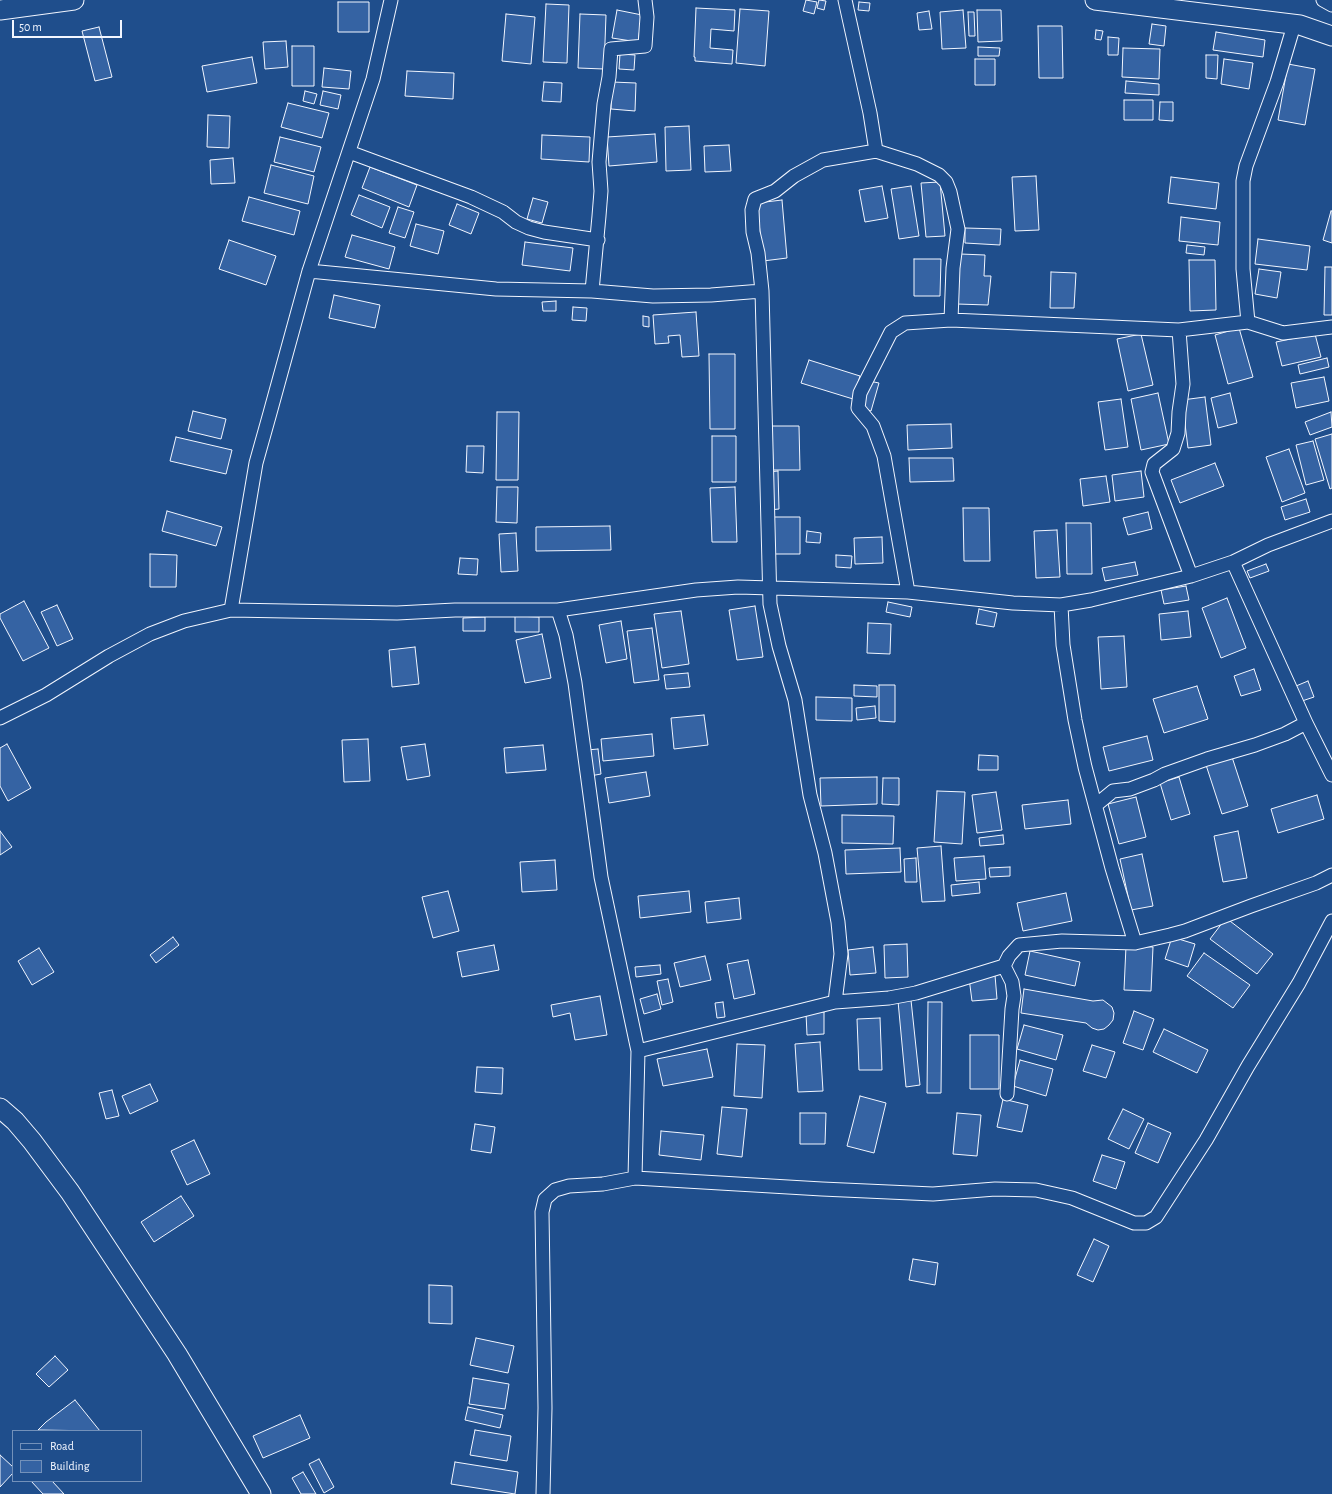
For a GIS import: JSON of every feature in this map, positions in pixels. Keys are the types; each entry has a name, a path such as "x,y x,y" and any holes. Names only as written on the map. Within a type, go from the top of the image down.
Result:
{"street":[{"path":"6,10 74,0"},
{"path":"231,610 256,463 308,271 373,79 392,0"},
{"path":"592,291 598,240 601,191 599,162 611,49 645,46 647,17 645,0"},
{"path":"845,0 870,113 876,151"},
{"path":"1094,0 1297,25 1332,36"},
{"path":"1323,0 1332,5"},
{"path":"1297,25 1332,22"},
{"path":"1248,322 1243,269 1243,181 1246,166 1297,25"},
{"path":"835,1002 841,954 838,922 825,853 810,795 795,700 774,625 769,588 762,291 758,253 753,232 752,210 755,199 775,191 794,176 823,160 876,151 917,164 939,175 946,182 950,192 958,229 953,268 952,320"},
{"path":"349,152 471,197 503,212 516,222 529,228 544,232 598,240"},
{"path":"308,271 496,289 592,291 652,296 711,295 762,291"},
{"path":"908,592 884,456 872,426 858,408 860,393 891,332 905,323 952,320 1179,330 1248,322 1283,333 1332,327"},
{"path":"1179,330 1183,384 1178,412 1178,433 1173,449 1154,464 1152,472 1191,576"},
{"path":"0,718 46,695 110,656 150,634 184,621 231,610 383,613 455,610 558,610 696,590 738,587 908,592 1013,603 1061,605 1090,600 1191,576 1233,562 1268,545 1332,521"},
{"path":"1233,562 1306,723 1332,775"},
{"path":"1061,605 1064,644 1075,720 1122,904 1135,942"},
{"path":"558,610 566,635 575,683 601,877 638,1051 638,1123 635,1178"},
{"path":"1096,805 1113,791 1130,789 1165,774 1207,759 1255,745 1285,734 1306,723"},
{"path":"638,1051 835,1002 903,996 1004,966 1009,956 1019,945 1062,941 1135,942 1185,931 1316,883 1332,875"},
{"path":"543,1494 545,1408 542,1212 545,1199 555,1190 569,1186 603,1184 635,1178 807,1189 933,1194 995,1189 1036,1190 1072,1198 1134,1223 1146,1224 1156,1217 1202,1146 1248,1066 1299,983 1332,921"},
{"path":"1004,966 1012,982 1014,996 1007,1094"},
{"path":"0,1108 16,1121 32,1140 70,1192 177,1354 261,1494"}],"building":[{"path":"806,0 817,2 814,14 803,11"},
{"path":"819,0 826,1 824,10 817,8"},
{"path":"338,2 369,2 369,32 338,32"},
{"path":"859,2 870,3 869,11 858,10"},
{"path":"546,4 569,5 567,63 543,62"},
{"path":"696,8 735,10 734,31 711,29 710,48 733,50 732,64 695,61"},
{"path":"740,9 769,11 765,66 736,63"},
{"path":"617,10 642,15 638,42 612,38"},
{"path":"963,10 966,48 942,49 940,12"},
{"path":"977,10 1001,10 1002,41 978,42"},
{"path":"929,11 932,29 919,30 917,13"},
{"path":"968,12 974,12 975,36 969,36"},
{"path":"506,14 535,17 531,64 502,61"},
{"path":"580,14 606,15 604,69 578,68"},
{"path":"1152,24 1166,26 1164,46 1149,44"},
{"path":"1038,26 1062,26 1063,78 1039,78"},
{"path":"99,27 112,77 95,81 82,31"},
{"path":"1096,30 1103,31 1101,40 1095,39"},
{"path":"1216,32 1265,40 1263,57 1213,50"},
{"path":"1108,37 1119,38 1118,55 1108,55"},
{"path":"286,41 288,67 265,69 263,42"},
{"path":"292,46 314,46 314,86 292,86"},
{"path":"978,47 1000,48 999,56 978,56"},
{"path":"1123,48 1160,49 1159,79 1122,77"},
{"path":"620,54 635,55 634,70 619,69"},
{"path":"1206,55 1218,55 1217,79 1206,78"},
{"path":"252,57 257,83 207,92 202,66"},
{"path":"975,59 995,59 995,85 975,85"},
{"path":"1224,59 1253,63 1249,89 1221,84"},
{"path":"1288,64 1315,69 1305,125 1278,120"},
{"path":"324,68 351,71 349,89 322,87"},
{"path":"407,71 454,73 453,99 405,96"},
{"path":"1126,81 1159,84 1159,95 1125,93"},
{"path":"544,82 562,83 561,102 542,101"},
{"path":"612,82 636,83 635,111 611,109"},
{"path":"305,91 317,94 314,104 303,101"},
{"path":"323,91 341,95 338,109 320,105"},
{"path":"1124,100 1153,100 1153,120 1124,120"},
{"path":"1160,102 1173,102 1173,121 1159,120"},
{"path":"288,103 329,113 322,138 281,127"},
{"path":"208,115 230,116 229,148 207,147"},
{"path":"689,126 691,170 666,171 665,127"},
{"path":"655,134 657,162 609,166 607,137"},
{"path":"542,135 590,137 589,162 541,159"},
{"path":"280,137 321,147 314,172 274,162"},
{"path":"729,145 731,171 705,172 704,146"},
{"path":"233,158 235,183 211,184 210,160"},
{"path":"271,165 314,176 308,204 264,193"},
{"path":"370,167 417,185 409,207 362,188"},
{"path":"1036,176 1039,230 1015,231 1012,177"},
{"path":"1171,177 1219,183 1216,209 1168,203"},
{"path":"940,182 945,236 926,237 921,183"},
{"path":"882,186 888,218 865,222 859,190"},
{"path":"911,186 919,236 899,239 891,189"},
{"path":"359,195 390,207 382,228 351,215"},
{"path":"249,197 300,211 294,235 242,221"},
{"path":"533,198 548,202 542,223 527,219"},
{"path":"782,200 787,258 763,261 757,203"},
{"path":"457,204 479,213 471,234 449,225"},
{"path":"398,207 414,212 405,238 389,233"},
{"path":"1332,211 1332,243 1323,240"},
{"path":"1181,217 1220,222 1218,245 1179,241"},
{"path":"416,224 444,231 438,254 410,246"},
{"path":"965,228 1001,229 1000,245 965,243"},
{"path":"352,235 395,247 389,269 345,257"},
{"path":"1258,239 1310,246 1307,270 1255,264"},
{"path":"229,240 276,256 266,285 219,269"},
{"path":"525,242 573,248 570,271 522,265"},
{"path":"1187,245 1205,247 1204,255 1186,253"},
{"path":"960,254 985,255 984,276 991,276 988,305 957,304"},
{"path":"914,259 941,259 940,296 914,296"},
{"path":"1189,260 1215,260 1216,310 1190,311"},
{"path":"1325,267 1332,267 1332,315 1324,315"},
{"path":"1259,269 1281,272 1277,298 1255,294"},
{"path":"1051,272 1076,273 1074,308 1050,308"},
{"path":"334,295 380,305 375,328 329,318"},
{"path":"556,301 556,311 543,311 542,302"},
{"path":"573,307 587,308 586,321 572,320"},
{"path":"696,312 699,356 682,357 680,335 668,336 669,343 655,344 653,315"},
{"path":"643,316 649,317 649,327 643,326"},
{"path":"1239,328 1253,377 1228,384 1215,335"},
{"path":"1141,334 1153,385 1128,391 1117,339"},
{"path":"1315,334 1321,357 1282,366 1276,342"},
{"path":"709,354 735,354 735,429 710,429"},
{"path":"1327,358 1329,367 1300,374 1298,365"},
{"path":"809,360 860,376 853,399 801,383"},
{"path":"1324,377 1329,401 1296,408 1291,383"},
{"path":"869,381 879,383 871,411 861,408"},
{"path":"1158,393 1169,444 1141,450 1131,399"},
{"path":"1230,393 1237,423 1218,428 1211,398"},
{"path":"1205,397 1211,445 1188,448 1182,400"},
{"path":"1121,399 1128,447 1105,450 1098,402"},
{"path":"193,411 226,419 221,439 188,431"},
{"path":"497,412 519,412 518,480 496,480"},
{"path":"1331,412 1332,427 1310,435 1305,422"},
{"path":"951,424 952,448 908,450 907,425"},
{"path":"772,426 799,426 800,470 773,470"},
{"path":"1332,434 1332,488 1330,489 1315,439"},
{"path":"712,436 736,436 736,482 712,482"},
{"path":"176,437 232,450 226,474 170,461"},
{"path":"1313,441 1324,480 1306,485 1296,445"},
{"path":"467,446 484,446 483,473 466,472"},
{"path":"1289,449 1305,493 1282,502 1266,457"},
{"path":"909,458 953,458 954,481 910,482"},
{"path":"1215,463 1224,486 1180,503 1171,480"},
{"path":"778,471 779,509 769,510 768,472"},
{"path":"1141,471 1144,497 1115,501 1112,475"},
{"path":"1106,476 1110,502 1083,506 1080,479"},
{"path":"497,487 518,487 517,523 496,522"},
{"path":"735,487 737,542 712,542 710,488"},
{"path":"1306,499 1310,512 1285,520 1281,507"},
{"path":"963,508 989,508 990,561 964,561"},
{"path":"167,511 222,527 216,546 162,531"},
{"path":"1148,512 1152,529 1128,535 1123,518"},
{"path":"774,517 800,517 800,554 775,554"},
{"path":"1066,523 1091,523 1092,574 1067,574"},
{"path":"610,526 611,550 536,551 536,527"},
{"path":"1057,530 1060,577 1036,578 1034,531"},
{"path":"807,531 821,533 820,543 806,542"},
{"path":"516,533 518,571 501,572 499,534"},
{"path":"882,537 883,563 855,564 854,538"},
{"path":"150,554 177,555 176,587 150,587"},
{"path":"836,555 852,556 851,568 836,567"},
{"path":"460,558 478,559 477,575 458,574"},
{"path":"1135,562 1138,575 1105,581 1102,568"},
{"path":"1266,564 1269,571 1250,578 1247,571"},
{"path":"1186,586 1189,600 1164,604 1161,590"},
{"path":"1227,598 1246,648 1221,658 1202,608"},
{"path":"24,601 49,648 23,661 0,618 0,614"},
{"path":"888,602 912,607 910,617 886,612"},
{"path":"57,605 73,639 57,646 41,612"},
{"path":"755,606 763,657 737,660 729,610"},
{"path":"979,609 997,613 994,627 976,624"},
{"path":"681,611 689,664 662,668 654,614"},
{"path":"1188,611 1191,637 1161,640 1159,614"},
{"path":"515,616 539,617 539,632 515,632"},
{"path":"485,617 485,631 463,631 463,618"},
{"path":"621,621 627,659 606,663 599,625"},
{"path":"868,623 891,624 890,654 867,653"},
{"path":"652,628 659,680 634,683 627,631"},
{"path":"542,634 551,678 525,683 516,640"},
{"path":"1124,636 1127,687 1101,689 1098,637"},
{"path":"415,647 419,684 392,687 389,650"},
{"path":"1254,669 1261,690 1241,696 1234,676"},
{"path":"688,673 690,687 666,689 664,675"},
{"path":"1308,681 1314,697 1302,701 1296,686"},
{"path":"854,685 877,686 877,697 854,696"},
{"path":"879,685 895,685 895,722 879,721"},
{"path":"1197,686 1208,719 1164,733 1153,699"},
{"path":"816,697 852,698 852,721 816,720"},
{"path":"875,706 876,718 857,720 856,708"},
{"path":"704,715 708,745 674,749 671,718"},
{"path":"652,734 654,756 603,761 601,739"},
{"path":"1147,736 1153,760 1109,771 1103,747"},
{"path":"368,739 370,781 344,782 342,740"},
{"path":"7,744 31,788 8,801 0,786 0,748"},
{"path":"425,744 430,776 407,780 401,747"},
{"path":"543,745 546,770 506,773 504,748"},
{"path":"598,749 601,774 590,776 587,750"},
{"path":"979,755 998,756 998,770 978,770"},
{"path":"1232,757 1248,806 1222,814 1206,765"},
{"path":"646,772 650,796 609,803 605,778"},
{"path":"877,777 877,804 821,806 820,778"},
{"path":"1179,777 1190,814 1171,820 1160,783"},
{"path":"883,778 899,778 899,805 882,804"},
{"path":"937,791 965,792 962,844 934,842"},
{"path":"996,792 1002,830 977,833 972,795"},
{"path":"1317,795 1324,819 1278,833 1271,809"},
{"path":"1136,797 1146,837 1119,844 1108,804"},
{"path":"1068,800 1071,824 1025,829 1022,805"},
{"path":"842,815 894,816 893,844 842,843"},
{"path":"0,831 12,847 0,855"},
{"path":"1238,831 1247,878 1223,882 1214,836"},
{"path":"1003,835 1004,844 980,846 979,838"},
{"path":"941,846 945,901 922,902 917,848"},
{"path":"900,848 901,872 846,874 845,850"},
{"path":"1142,854 1153,906 1131,910 1120,859"},
{"path":"984,856 986,879 956,881 954,858"},
{"path":"916,858 917,882 905,882 904,859"},
{"path":"555,860 557,890 522,892 520,862"},
{"path":"1010,867 1010,876 990,877 989,868"},
{"path":"979,882 980,893 952,896 951,885"},
{"path":"448,891 459,931 433,938 422,897"},
{"path":"689,891 691,912 640,918 638,896"},
{"path":"1066,893 1072,921 1023,931 1017,903"},
{"path":"739,898 741,919 707,923 705,902"},
{"path":"1226,918 1273,954 1257,974 1210,939"},
{"path":"173,937 179,945 156,963 150,955"},
{"path":"1172,937 1195,944 1188,967 1165,959"},
{"path":"907,944 908,977 885,978 884,945"},
{"path":"494,945 499,970 462,977 457,952"},
{"path":"1126,946 1153,947 1151,991 1124,990"},
{"path":"873,947 876,973 850,975 848,950"},
{"path":"39,948 54,972 32,985 18,961"},
{"path":"1030,951 1080,962 1075,986 1025,975"},
{"path":"1204,953 1250,985 1233,1008 1187,976"},
{"path":"705,956 711,980 680,987 674,963"},
{"path":"748,960 755,994 734,999 727,964"},
{"path":"660,965 661,974 636,977 635,967"},
{"path":"995,975 997,999 972,1001 969,978"},
{"path":"668,979 673,1002 662,1005 657,981"},
{"path":"1024,989 1093,1001 1103,1000 1112,1007 1114,1013 1113,1020 1104,1029 1098,1030 1092,1028 1086,1023 1021,1013"},
{"path":"657,994 661,1009 644,1014 640,999"},
{"path":"600,996 607,1035 575,1040 570,1013 553,1017 551,1005"},
{"path":"911,1000 920,1085 906,1087 898,1001"},
{"path":"723,1002 725,1017 717,1018 715,1003"},
{"path":"928,1002 942,1002 941,1093 927,1093"},
{"path":"1134,1011 1154,1019 1143,1050 1123,1043"},
{"path":"824,1012 824,1034 807,1035 806,1013"},
{"path":"880,1018 882,1070 859,1070 857,1019"},
{"path":"1024,1025 1063,1035 1056,1060 1017,1049"},
{"path":"1164,1029 1208,1050 1197,1073 1153,1052"},
{"path":"970,1035 999,1035 999,1089 970,1089"},
{"path":"820,1042 823,1091 798,1092 795,1044"},
{"path":"737,1044 765,1045 762,1098 734,1096"},
{"path":"1092,1045 1115,1052 1106,1078 1083,1071"},
{"path":"707,1049 713,1077 663,1086 657,1059"},
{"path":"1020,1060 1053,1069 1046,1096 1013,1086"},
{"path":"477,1067 503,1068 502,1094 475,1092"},
{"path":"150,1084 158,1101 130,1114 122,1096"},
{"path":"112,1090 119,1116 106,1119 99,1093"},
{"path":"860,1096 886,1103 874,1153 847,1146"},
{"path":"1003,1099 1028,1105 1022,1132 997,1127"},
{"path":"722,1107 747,1109 742,1157 717,1154"},
{"path":"1123,1109 1144,1119 1129,1149 1108,1139"},
{"path":"800,1113 826,1113 825,1144 800,1144"},
{"path":"957,1113 981,1115 977,1156 953,1154"},
{"path":"1148,1123 1171,1133 1158,1163 1135,1153"},
{"path":"475,1124 495,1127 491,1153 471,1150"},
{"path":"661,1131 704,1135 701,1160 659,1155"},
{"path":"194,1140 210,1174 187,1185 171,1151"},
{"path":"1102,1155 1125,1162 1116,1189 1093,1181"},
{"path":"181,1196 194,1216 154,1242 141,1222"},
{"path":"1094,1239 1109,1246 1093,1282 1077,1275"},
{"path":"913,1259 938,1263 935,1285 909,1280"},
{"path":"429,1285 452,1286 452,1324 429,1323"},
{"path":"476,1338 514,1346 508,1373 470,1365"},
{"path":"55,1356 68,1370 49,1387 36,1374"},
{"path":"473,1378 509,1384 505,1409 469,1404"},
{"path":"75,1400 99,1430 38,1430"},
{"path":"468,1407 503,1415 500,1428 465,1420"},
{"path":"300,1415 310,1438 263,1458 253,1436"},
{"path":"475,1430 511,1436 507,1461 470,1455"},
{"path":"0,1455 12,1466 12,1474 0,1487"},
{"path":"319,1459 334,1487 324,1493 309,1464"},
{"path":"455,1462 518,1472 515,1494 451,1484"},
{"path":"303,1472 316,1494 301,1494 292,1478"},
{"path":"32,1482 53,1482 64,1494 43,1494"}]}
